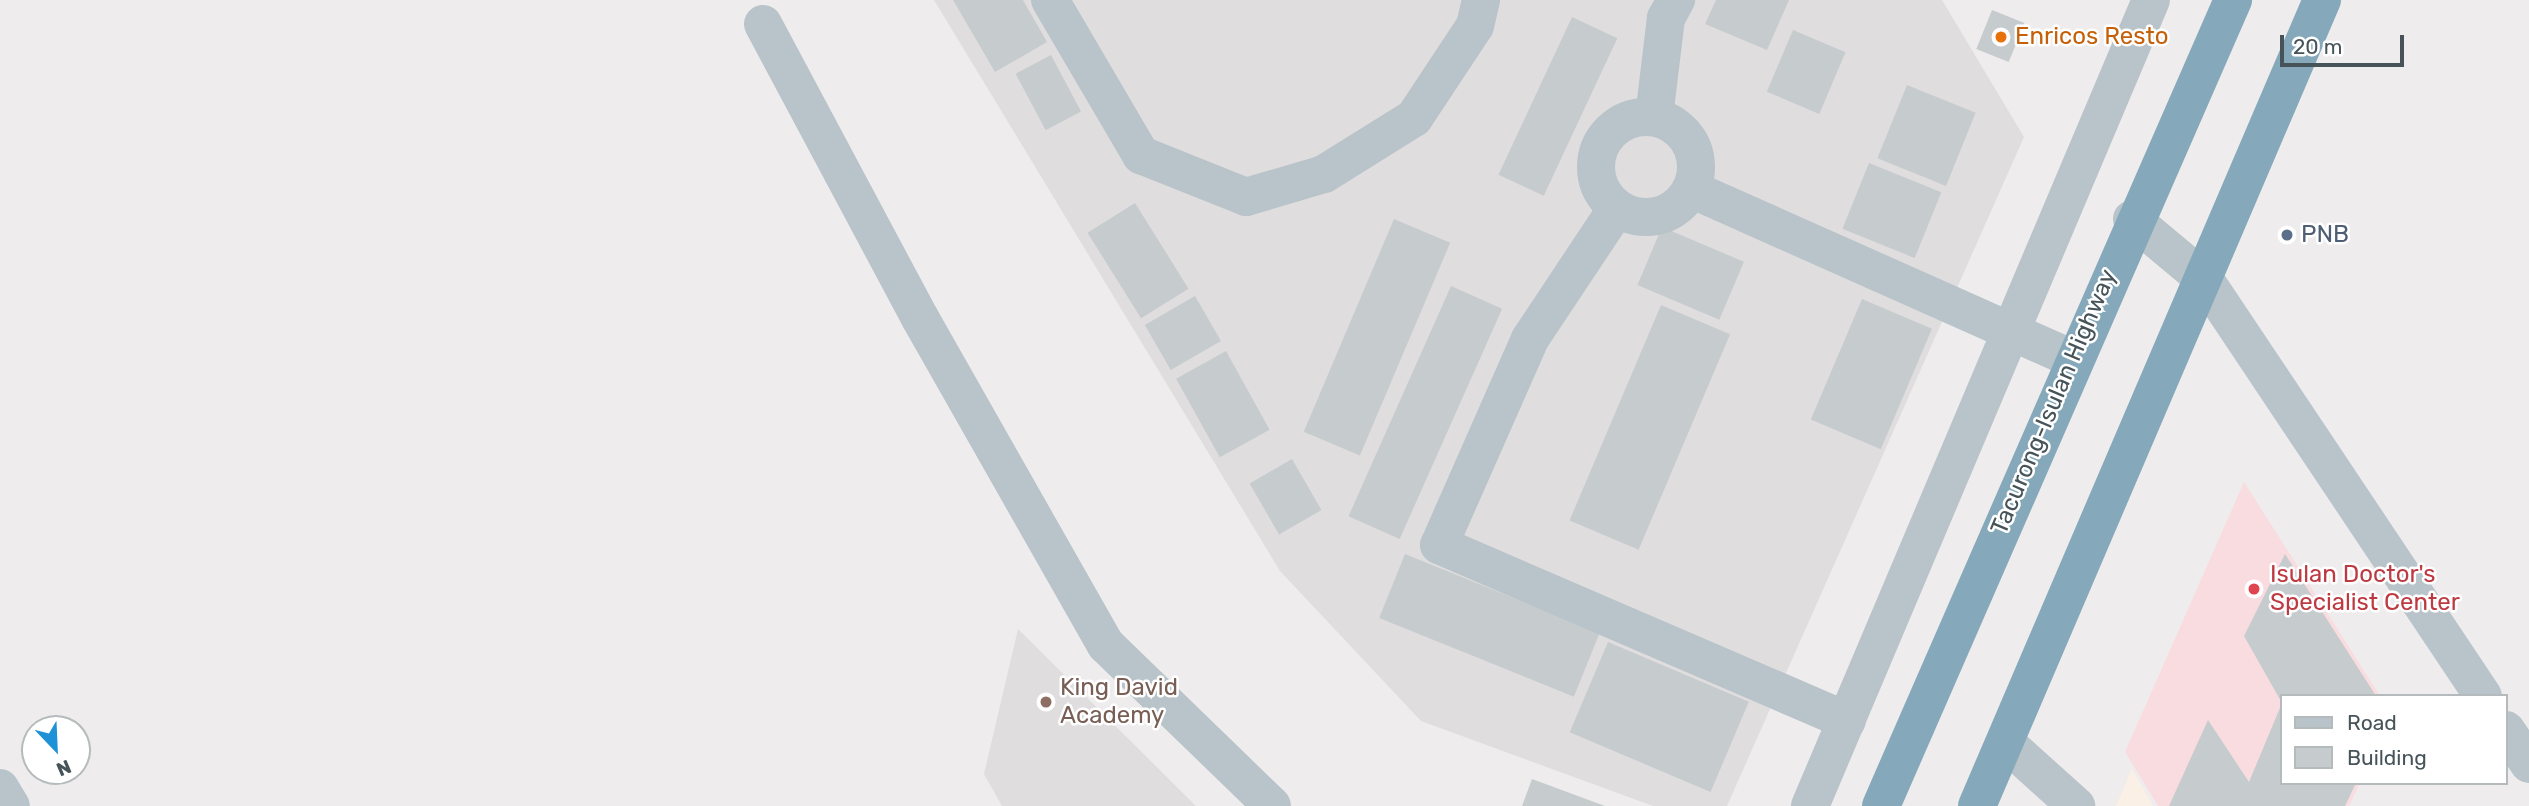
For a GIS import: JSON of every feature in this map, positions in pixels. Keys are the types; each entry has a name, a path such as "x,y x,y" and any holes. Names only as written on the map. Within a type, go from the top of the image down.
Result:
{"highway":[{"name":"Tacurong-Isulan Highway","path":"1881,806 2132,219 2233,0"},
{"path":"1977,806 2322,0"}],"street":[{"path":"1050,0 1141,155 1246,197 1324,174 1413,118 1475,26 1481,0"},
{"path":"1654,117 1666,18 1676,0"},
{"path":"1810,806 2151,0"},
{"path":"763,24 920,318 1106,645 1272,806"},
{"path":"1654,117 1691,144 1691,189 1667,213 1632,215 1617,208 1596,176 1600,148 1617,125 1654,117"},
{"path":"1691,189 2012,330 2071,359"},
{"path":"1617,208 1530,338 1439,545 1847,722"},
{"path":"2132,219 2204,280 2482,694"},
{"path":"2508,733 2529,764"},
{"path":"2005,742 2076,806"},
{"path":"0,788 11,806"}],"shaded area":[{"path":"934,0 1942,0 2024,137 1727,806 1653,806 1421,721 1280,571"},
{"name":"Isulan Doctor's Specialist Center","path":"2244,482 2379,694 2280,694 2280,785 2359,785 2349,806 2158,806 2125,752"},
{"name":"King David Academy","path":"1018,629 1196,806 1002,806 984,774"},
{"path":"2132,769 2153,806 2116,806"}],"building":[{"path":"953,0 1023,0 1047,42 995,72"},
{"path":"1716,0 1789,0 1767,50 1705,24"},
{"path":"1992,10 2024,23 2009,62 1976,49"},
{"path":"1572,17 1617,38 1544,196 1498,175"},
{"path":"1793,30 1845,52 1819,114 1767,92"},
{"path":"1051,55 1081,112 1046,130 1016,74"},
{"path":"1907,85 1976,113 1946,186 1877,158"},
{"path":"1869,163 1941,192 1915,258 1842,229"},
{"path":"1135,203 1189,289 1141,318 1088,233"},
{"path":"1394,219 1450,243 1360,455 1304,432"},
{"path":"1662,227 1744,262 1719,320 1637,285"},
{"path":"1451,286 1502,309 1400,539 1349,516"},
{"path":"1195,296 1221,341 1171,370 1145,325"},
{"path":"1862,299 1932,329 1881,449 1811,420"},
{"path":"1661,305 1730,334 1639,550 1570,520"},
{"path":"1226,351 1270,430 1220,457 1176,379"},
{"path":"1292,459 1322,510 1279,535 1250,484"},
{"path":"1405,554 1600,633 1574,697 1379,618"},
{"path":"2285,554 2375,694 2280,694 2280,699 2244,636"},
{"path":"1608,642 1749,702 1711,792 1570,732"},
{"path":"2280,708 2280,785 2355,785 2345,806 2169,806 2208,720 2249,782"},
{"path":"1532,779 1605,806 1522,806"}],"place":[{"name":"Enricos Resto","path":"2001,37"},
{"name":"PNB","path":"2287,235"},
{"name":"Isulan Doctor's Specialist Center","path":"2254,589"},
{"name":"King David Academy","path":"1046,702"}]}
